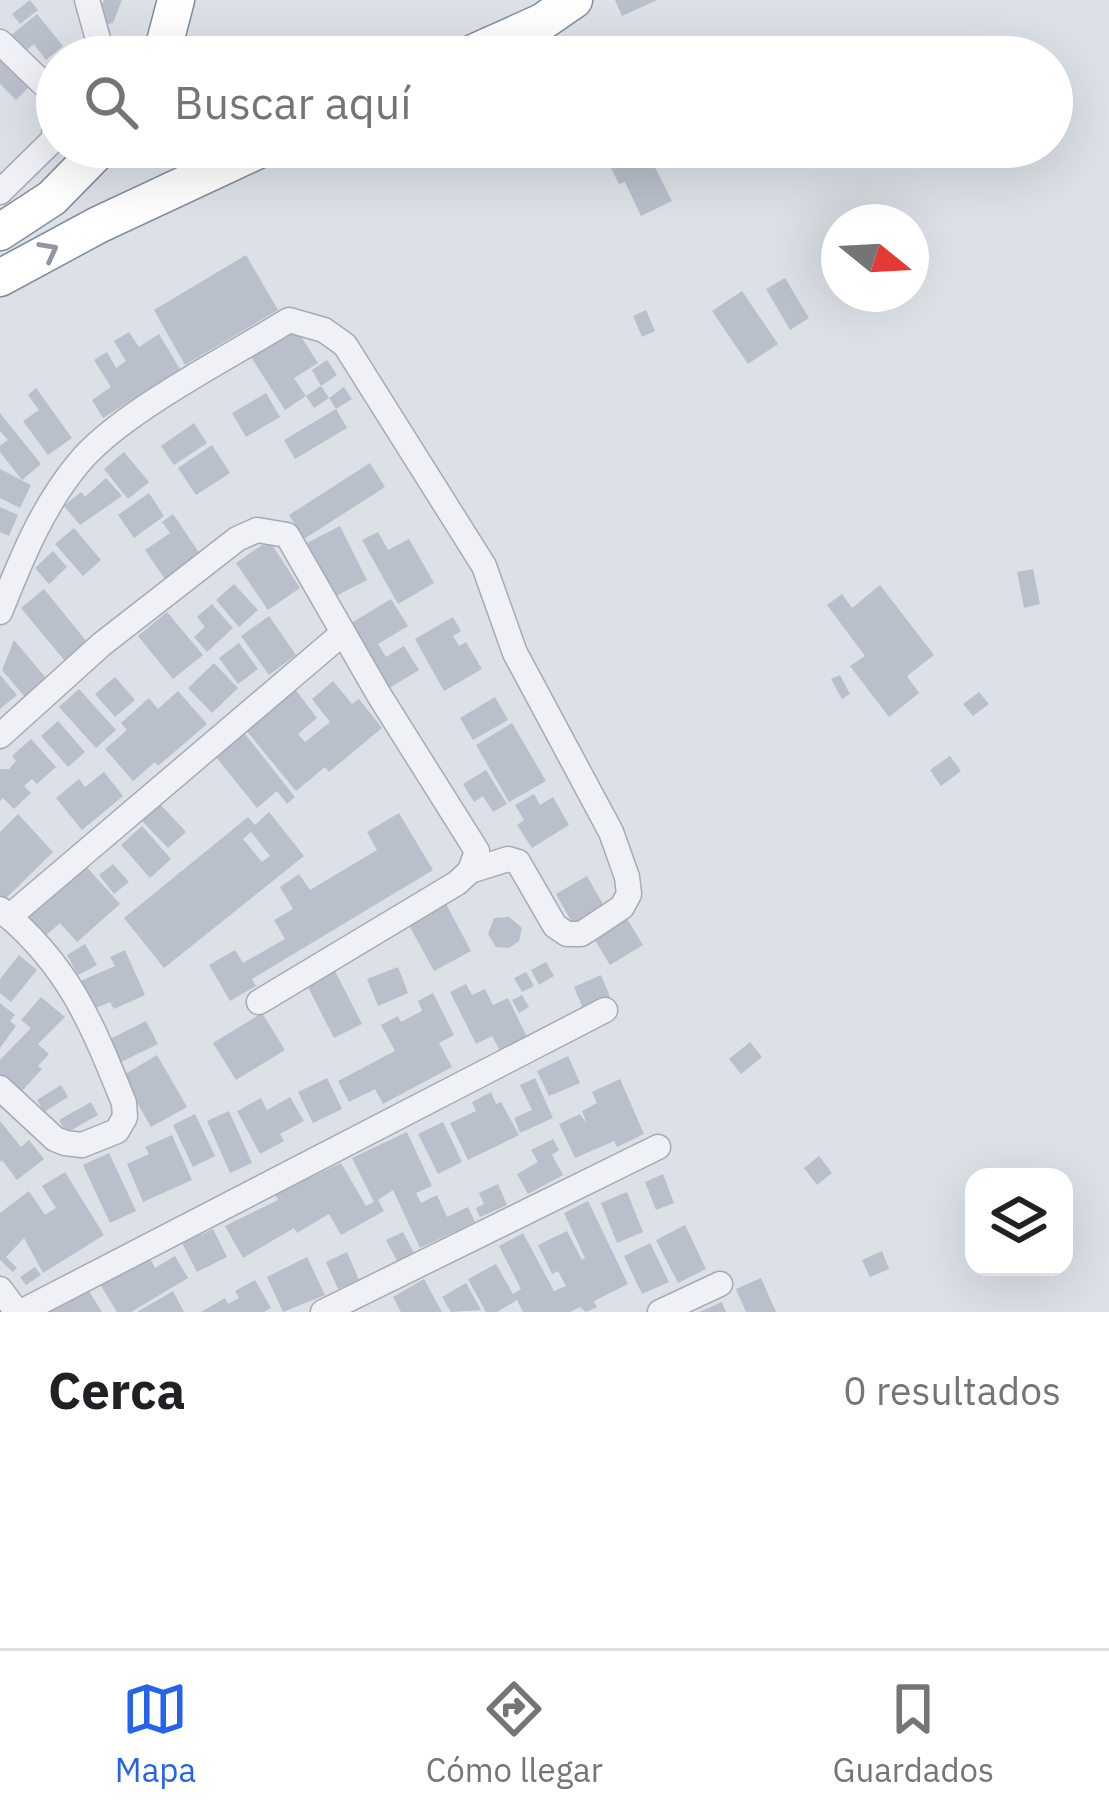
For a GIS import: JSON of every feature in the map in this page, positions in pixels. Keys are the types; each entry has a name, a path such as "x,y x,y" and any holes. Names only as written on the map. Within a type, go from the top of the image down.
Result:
{"highway":[{"path":"167,36 176,0"},
{"path":"511,36 574,0"},
{"path":"0,232 52,199 82,168"},
{"path":"0,278 98,225 221,168"}],"street":[{"path":"87,0 97,36"},
{"path":"0,42 36,77"},
{"path":"0,192 36,157"},
{"path":"0,612 27,543 54,495 80,461 117,427 290,320 324,330 345,346 484,566 515,653 610,832 629,894 622,907 581,934 567,934 555,926 518,862 508,859 470,871"},
{"path":"0,736 102,644 246,533 268,530 287,535 477,851 470,871 457,884 260,1002"},
{"path":"0,1088 55,1139 73,1145 117,1131 125,1117 124,1103 79,999 50,955 5,913 343,633"},
{"path":"0,1289 19,1312 605,1010"},
{"path":"323,1312 658,1147"},
{"path":"660,1312 720,1284"}],"building":[{"path":"30,0 38,10 20,24 12,14"},
{"path":"104,0 122,0 113,23 108,24 100,8"},
{"path":"615,0 657,0 622,16"},
{"path":"37,14 55,36 36,36 36,47 23,53 10,36"},
{"path":"0,59 29,87 16,100 0,84"},
{"path":"611,168 656,168 672,201 641,216 625,182 619,184"},
{"path":"246,255 278,310 185,365 154,310"},
{"path":"785,278 809,318 790,330 766,289"},
{"path":"742,291 778,344 748,364 712,311"},
{"path":"646,310 655,331 642,337 633,316"},
{"path":"293,324 318,363 294,378 306,396 285,410 249,354"},
{"path":"129,332 139,347 159,334 180,369 103,418 92,400 111,387 94,360 107,352 116,368 126,361 114,341"},
{"path":"327,360 337,375 321,386 312,370"},
{"path":"321,386 329,398 314,408 306,396"},
{"path":"344,387 352,399 336,409 329,398"},
{"path":"36,388 72,438 48,455 23,421 39,410 28,395"},
{"path":"266,393 280,417 246,437 232,413"},
{"path":"336,409 347,428 295,459 284,440"},
{"path":"0,413 41,464 22,480 0,452 8,440 0,431"},
{"path":"194,423 207,443 174,465 161,446"},
{"path":"212,445 230,473 196,495 178,468"},
{"path":"124,452 149,482 128,499 104,469"},
{"path":"370,463 385,487 304,539 289,515"},
{"path":"0,469 31,485 20,508 0,498"},
{"path":"106,478 122,496 80,525 64,506 81,492 85,497"},
{"path":"149,493 164,516 134,538 118,515"},
{"path":"0,507 18,515 9,536 0,532"},
{"path":"173,514 202,557 167,582 145,550 170,533 162,522"},
{"path":"340,526 367,580 334,597 307,543"},
{"path":"74,528 101,560 83,576 55,544"},
{"path":"378,532 388,550 409,539 434,583 398,604 362,540"},
{"path":"269,540 300,588 268,610 236,563"},
{"path":"53,551 67,567 49,584 35,568"},
{"path":"1033,569 1040,604 1024,608 1017,572"},
{"path":"234,584 258,610 239,627 216,600"},
{"path":"880,585 934,655 907,676 919,693 889,717 850,666 865,656 827,605 842,594 852,608"},
{"path":"44,589 87,642 65,661 21,608"},
{"path":"391,599 408,626 378,644 386,657 404,646 419,670 386,690 348,625"},
{"path":"212,604 233,628 207,652 194,637 205,627 197,617"},
{"path":"167,612 203,655 173,679 138,636"},
{"path":"269,616 296,655 269,675 241,636"},
{"path":"453,617 461,631 453,636 459,646 466,642 482,669 444,691 415,639"},
{"path":"14,640 46,678 25,697 2,670"},
{"path":"239,643 258,669 238,684 219,658"},
{"path":"214,663 238,688 212,713 188,688"},
{"path":"0,675 17,695 0,709"},
{"path":"840,675 850,694 842,699 831,679"},
{"path":"115,677 135,700 115,717 95,694"},
{"path":"333,681 352,704 359,699 382,728 329,772 325,767 296,791 245,729 294,688 317,718 298,734 305,742 330,722 312,699"},
{"path":"79,689 116,730 96,748 59,707"},
{"path":"178,691 207,724 133,781 105,749 127,730 121,723 149,698 158,709"},
{"path":"979,692 989,704 973,716 963,704"},
{"path":"495,697 508,720 473,740 460,718"},
{"path":"58,721 85,752 68,767 41,736"},
{"path":"512,723 546,781 509,802 476,745"},
{"path":"245,734 295,797 287,804 277,791 257,808 216,757"},
{"path":"31,739 56,767 37,784 32,779 24,786 31,793 14,809 3,798 0,801 0,769 9,769 16,761 12,756"},
{"path":"950,756 961,771 941,786 930,770"},
{"path":"486,770 507,804 493,812 483,796 474,802 463,784"},
{"path":"104,772 123,796 82,830 56,798 79,779 85,787"},
{"path":"534,794 540,805 553,797 569,825 532,848 517,825 524,820 515,805"},
{"path":"160,804 186,832 168,848 142,821"},
{"path":"269,812 304,856 164,968 124,918 248,817 255,825","holes":["251,832 270,856 262,862 243,839"]},
{"path":"399,813 433,870 252,979 256,986 230,1001 209,965 235,950 243,963 285,939 274,920 293,909 280,887 299,874 310,890 377,850 367,832"},
{"path":"18,814 53,852 0,904 0,832"},
{"path":"142,826 171,859 150,878 121,845"},
{"path":"83,863 120,904 77,942 60,923 44,937 26,916"},
{"path":"113,864 129,882 114,894 99,875"},
{"path":"587,876 604,906 573,924 556,894"},
{"path":"446,904 471,951 434,971 410,927"},
{"path":"509,917 522,928 519,941 509,948 496,947 488,934 494,918"},
{"path":"626,917 643,945 610,965 593,937"},
{"path":"85,944 97,965 78,975 67,955"},
{"path":"125,950 145,995 114,1009 110,1002 91,1010 78,982 115,966 110,957"},
{"path":"19,955 37,970 11,1002 0,993 0,979"},
{"path":"546,962 554,976 539,985 531,970"},
{"path":"398,967 408,993 378,1006 367,979"},
{"path":"335,971 362,1024 334,1038 307,985"},
{"path":"526,972 534,986 522,992 514,978"},
{"path":"601,975 611,999 584,1011 574,987"},
{"path":"466,984 472,995 485,989 493,1005 508,998 529,1041 502,1055 492,1036 476,1044 450,992"},
{"path":"433,993 454,1035 439,1043 452,1067 383,1104 375,1089 349,1102 338,1081 395,1051 381,1025 398,1016 401,1022 422,1011 418,1001"},
{"path":"522,995 529,1007 519,1013 512,1000"},
{"path":"41,997 65,1017 38,1044 49,1054 21,1092 0,1074 0,1060 31,1028 21,1020"},
{"path":"0,1003 15,1015 10,1021 16,1026 0,1048"},
{"path":"262,1013 285,1050 236,1080 213,1043"},
{"path":"146,1021 158,1044 121,1062 110,1039"},
{"path":"750,1042 762,1057 741,1074 729,1059"},
{"path":"157,1055 187,1107 151,1127 122,1076"},
{"path":"568,1056 580,1083 549,1096 537,1071"},
{"path":"327,1078 342,1109 313,1123 298,1092"},
{"path":"535,1078 553,1118 520,1133 514,1118 532,1110 520,1085"},
{"path":"620,1079 644,1134 575,1158 559,1124 580,1114 587,1124 582,1111 597,1103 592,1092"},
{"path":"61,1085 68,1097 44,1112 37,1100"},
{"path":"491,1092 519,1135 468,1160 450,1123 476,1111 472,1102"},
{"path":"290,1097 304,1121 280,1134 284,1141 260,1154 237,1111 261,1098 267,1110"},
{"path":"91,1102 98,1115 66,1133 59,1120"},
{"path":"229,1111 252,1163 230,1173 207,1121"},
{"path":"195,1114 215,1156 193,1167 173,1125"},
{"path":"0,1121 21,1147 29,1140 44,1159 17,1180 0,1162"},
{"path":"443,1122 462,1162 438,1174 418,1134"},
{"path":"407,1132 432,1186 416,1193 421,1203 437,1195 447,1217 468,1207 475,1222 420,1248 393,1190 378,1200 384,1211 341,1235 329,1214 243,1258 225,1226 278,1200 275,1194 341,1163 366,1206 374,1202 352,1158"},
{"path":"172,1135 192,1180 143,1202 127,1164 149,1154 145,1147"},
{"path":"553,1139 559,1150 552,1155 563,1175 528,1194 517,1174 538,1162 531,1150"},
{"path":"109,1153 136,1211 110,1223 83,1165"},
{"path":"819,1156 832,1173 817,1185 804,1168"},
{"path":"65,1172 104,1235 43,1273 24,1238 6,1257 17,1268 13,1272 0,1260 0,1213 29,1191 45,1215 56,1208 42,1186"},
{"path":"663,1174 674,1203 656,1210 645,1182"},
{"path":"498,1184 507,1205 480,1217 476,1208 484,1204 479,1193"},
{"path":"627,1192 643,1232 617,1243 601,1203"},
{"path":"588,1201 628,1284 594,1301 597,1307 586,1312 580,1307 570,1312 523,1312 517,1300 497,1312 486,1312 468,1279 496,1264 513,1294 521,1289 499,1246 523,1233 554,1291 566,1286 558,1271 552,1274 538,1245 567,1231 582,1260 585,1258 564,1213"},
{"path":"197,1225 201,1235 213,1229 227,1257 197,1272 178,1235"},
{"path":"685,1225 706,1269 678,1283 656,1240"},
{"path":"403,1232 414,1253 397,1261 386,1240"},
{"path":"650,1243 669,1282 642,1294 624,1256"},
{"path":"882,1251 889,1269 870,1277 862,1260"},
{"path":"347,1252 359,1280 338,1289 326,1262"},
{"path":"175,1256 188,1278 131,1312 117,1312 98,1281 149,1257 155,1268"},
{"path":"307,1257 325,1295 283,1312 267,1277"},
{"path":"35,1267 41,1275 26,1285 20,1277"},
{"path":"761,1278 776,1312 746,1312 736,1289"},
{"path":"424,1279 442,1312 401,1312 393,1297"},
{"path":"255,1280 271,1308 201,1312 225,1298 228,1304 239,1298 235,1291"},
{"path":"466,1283 481,1310 451,1312 442,1297"},
{"path":"87,1288 102,1312 47,1312"},
{"path":"173,1291 184,1312 137,1312 158,1300"},
{"path":"722,1302 726,1312 699,1312"}]}
